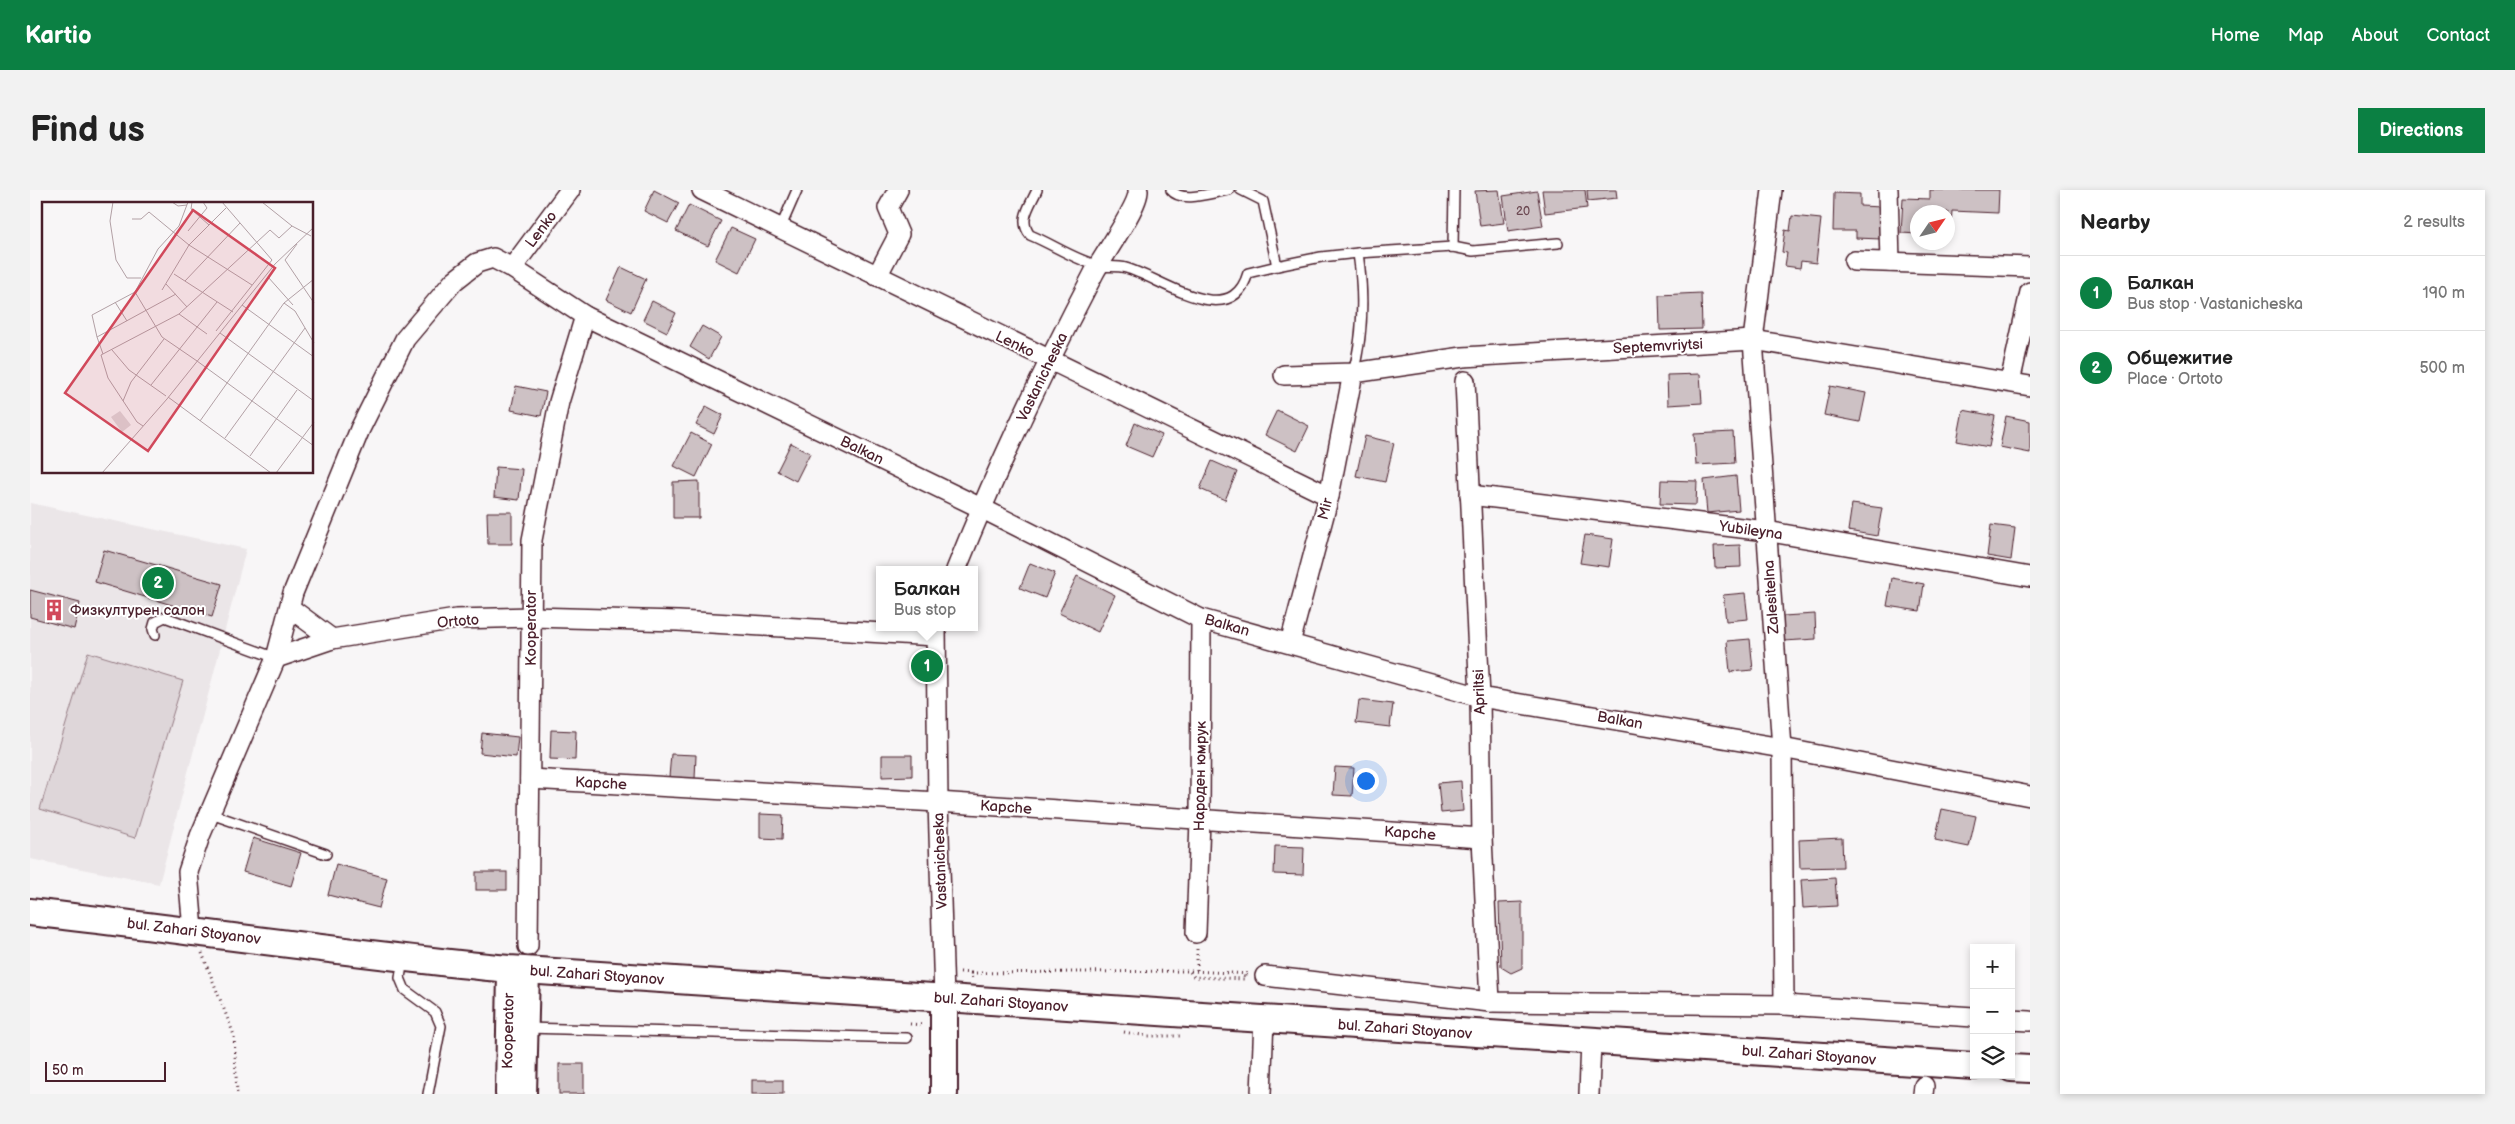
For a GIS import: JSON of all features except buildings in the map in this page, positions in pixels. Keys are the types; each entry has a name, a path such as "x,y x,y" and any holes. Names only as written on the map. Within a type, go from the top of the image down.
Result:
{"main road":[{"name":"bul. Zahari Stoyanov","path":"30,912 193,930 403,959 522,962 944,998 1970,1066"},
{"name":"Vastanicheska","path":"944,998 944,1094"},
{"path":"2015,1068 2030,1069"}],"street":[{"name":"Lenko","path":"512,268 570,190"},
{"name":"Lenko","path":"702,190 1048,361 1329,496"},
{"path":"876,276 899,234 888,208 898,190"},
{"name":"Vastanicheska","path":"958,566 981,508 1048,361 1098,266 1137,201 1138,190"},
{"name":"Zalesitelna","path":"1772,190 1754,340 1782,748 1784,1005"},
{"path":"1888,190 1890,262"},
{"name":"Balkan","path":"290,608 294,592 360,429 406,339 454,280 478,263 493,258 512,268 585,316 981,508 1201,618 1480,696 1782,748 2030,796"},
{"path":"1854,261 2030,267"},
{"path":"2010,382 2030,292"},
{"name":"Kooperator","path":"504,1086 522,962 530,779 532,540 559,402 585,316"},
{"name":"Septemvriytsi","path":"1284,375 1353,373 1463,357 1754,340 2030,386"},
{"name":"Mir","path":"1290,643 1329,496 1353,373"},
{"name":"Apriltsi","path":"1465,381 1480,696 1482,838 1490,1002"},
{"name":"Yubileyna","path":"1470,496 1766,531 2030,577"},
{"path":"193,930 188,872 276,658 290,608 332,639"},
{"name":"Ortoto","path":"276,658 332,639 456,619 532,617 876,629"},
{"name":"Народен юмрук","path":"1196,933 1200,820 1201,618"},
{"name":"Vastanicheska","path":"936,631 938,802 944,998"},
{"name":"Kapche","path":"530,779 938,802 1482,838"},
{"name":"Kooperator","path":"522,962 526,1028 525,1094"},
{"path":"1265,976 1490,1002 1784,1005 1970,1017"},
{"path":"1261,1094 1264,1019"},
{"path":"2015,1020 2030,1021"},
{"path":"1589,1094 1591,1041"}],"lane":[{"path":"780,228 797,190"},
{"path":"1037,190 1024,219 1024,227 1030,235 1098,266 1112,265 1128,268 1192,297 1209,300 1224,300 1238,291 1248,273 1321,257 1453,247 1473,251 1558,243"},
{"path":"1171,190 1174,194 1186,197 1229,190"},
{"path":"1241,190 1263,201 1277,266"},
{"path":"1453,247 1454,190"},
{"path":"1353,373 1361,344 1363,312 1362,278 1358,253"},
{"path":"155,634 153,630 155,622 165,617 276,658"},
{"path":"211,814 326,854"},
{"path":"403,959 400,978 405,990 435,1012 441,1026 428,1094"},
{"path":"526,1028 908,1038"}],"path":[{"path":"193,930 234,1035 237,1094"},
{"path":"1196,933 1197,971"},
{"path":"1190,971 1194,977 1246,979 1244,973"},
{"path":"971,973 1197,971 1265,976"},
{"path":"910,1024 929,1026"}],"shaded area":[{"path":"30,503 246,549 159,884 30,859"},
{"path":"88,652 183,681 135,838 40,809"}],"place":[{"name":"Общежитие","path":"158,583"},
{"name":"Физкултурен салон","path":"54,610"},
{"name":"Балкан","path":"927,666"}]}
